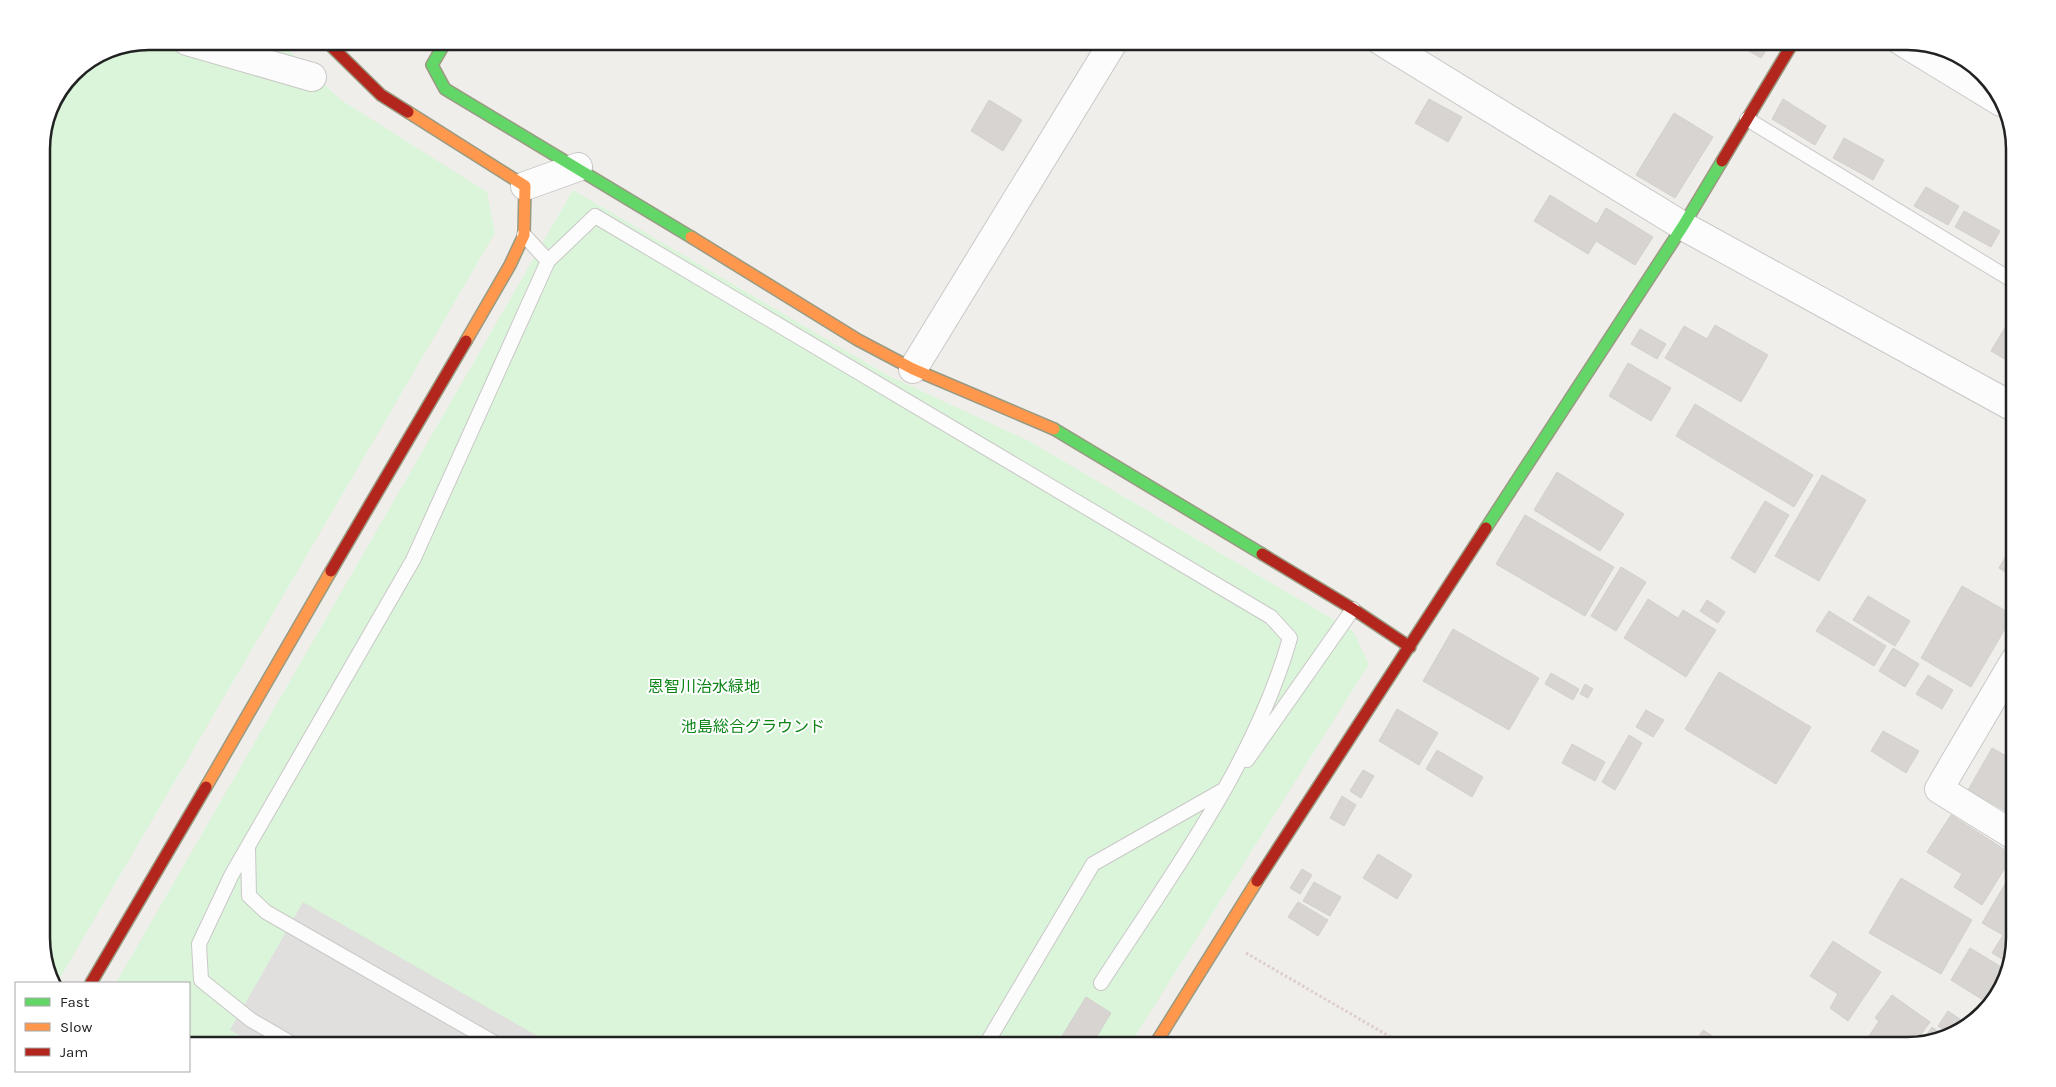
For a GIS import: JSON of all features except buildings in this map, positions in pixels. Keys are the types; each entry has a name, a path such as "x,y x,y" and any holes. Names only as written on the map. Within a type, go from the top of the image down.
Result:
{"street":[{"path":"218,50 312,77"},
{"path":"335,50 381,95 525,186"},
{"path":"441,50 432,65 445,89 578,167 858,340 913,369 1044,423 1353,609 1410,647"},
{"path":"913,369 1108,50"},
{"path":"1397,50 1683,226 2006,403"},
{"path":"1159,1037 1220,937 1683,226 1789,50"},
{"path":"1917,51 1990,95"},
{"path":"525,186 578,167"},
{"path":"92,982 510,265 524,235 525,186"},
{"path":"2006,675 1939,789 2006,830"}],"lane":[{"path":"1747,120 2006,277"},
{"path":"280,1037 250,1020 201,980 199,944 232,874 413,560 548,261 595,216 1271,617 1290,638 1280,671 1227,788 1093,864 990,1037"},
{"path":"524,235 548,261"},
{"path":"1101,983 1227,788 1353,609"},
{"path":"248,846 249,896 266,912 484,1037"}],"path":[{"path":"1220,937 1391,1037"}],"green space":[{"path":"142,50 288,50 341,100 487,192 495,233 59,980 50,945 50,142 53,123 63,99 74,84 89,70 99,63 129,52"},
{"name":"恩智川治水緑地","path":"573,190 887,375 1029,441 1353,631 1369,664 1135,1037 190,1037 190,982 117,982"}],"shaded area":[{"path":"303,902 539,1037 242,1037 230,1030"}],"traffic: fast":[{"path":"441,50 432,65 445,89 691,237"},
{"path":"1486,528 1683,226 1722,161"},
{"path":"1054,429 1262,554"}],"traffic: slow":[{"path":"408,112 525,186 524,235 510,265 466,341"},
{"path":"691,237 858,340 913,369 1054,429"},
{"path":"206,787 331,571"},
{"path":"1160,1037 1257,881"}],"traffic: jam":[{"path":"335,50 381,95 408,112"},
{"path":"1722,161 1789,50"},
{"path":"331,571 466,341"},
{"path":"1257,881 1486,528"},
{"path":"1262,554 1353,609 1410,647"},
{"path":"92,982 206,787"}],"park label":[{"name":"池島総合グラウンド","path":"753,726"}]}
